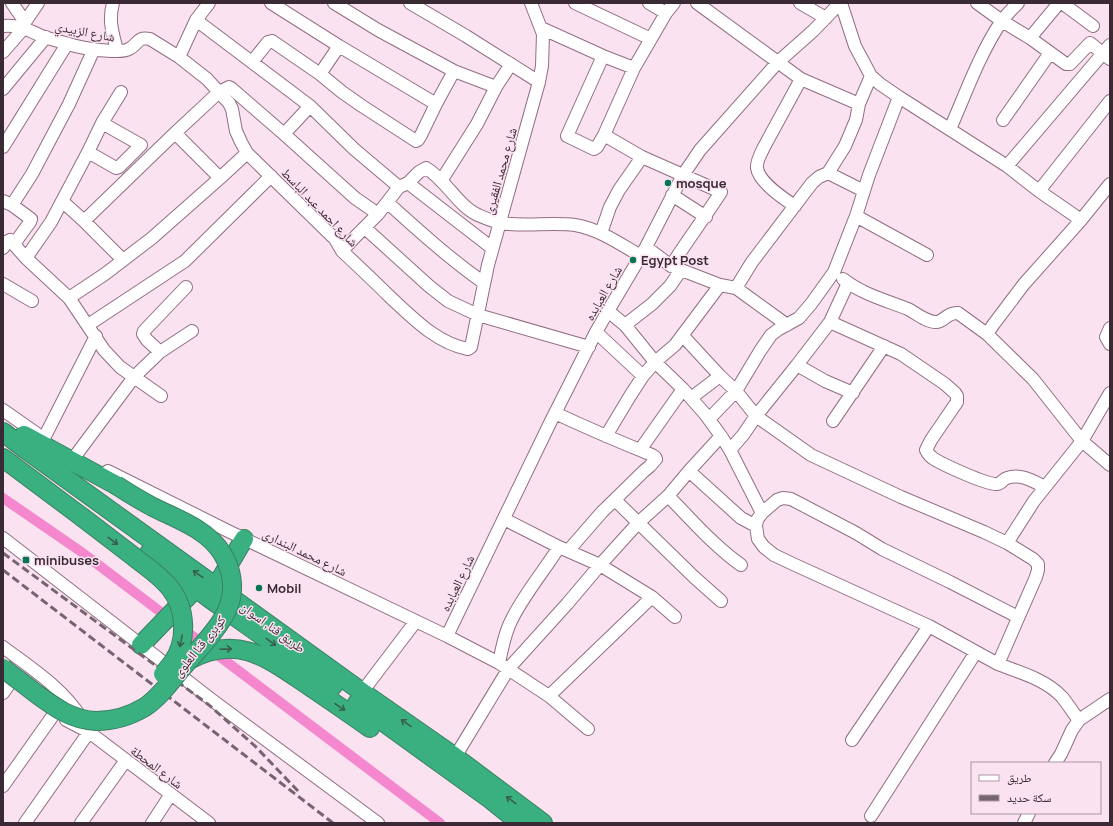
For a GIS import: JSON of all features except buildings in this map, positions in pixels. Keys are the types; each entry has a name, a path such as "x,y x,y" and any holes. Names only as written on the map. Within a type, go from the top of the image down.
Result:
{"highway":[{"name":"كوبرى قنا العلوى","path":"3,421 43,446 90,470 146,503 204,534 214,542 222,552 231,573 232,584 232,595 229,606 225,616 218,625 153,700 144,707 122,718 95,721 68,715 5,681"},
{"name":"طريق قنا, اسوان","path":"3,432 207,591"},
{"name":"طريق قنا, اسوان","path":"3,444 207,591 252,620 484,794 520,823"},
{"name":"كوبرى قنا العلوى","path":"3,458 157,575 170,587 176,597 183,618 182,641 179,652 173,662 151,688 139,699 108,711 78,708 62,701 3,658"},
{"path":"145,641 176,609 207,591 244,539"},
{"name":"طريق قنا, اسوان","path":"252,620 362,692 455,757 543,823"},
{"path":"189,660 207,652 226,648 241,649 256,653 274,662 509,823"}],"street":[{"path":"12,3 24,25"},
{"path":"3,52 24,25 38,3"},
{"path":"113,3 110,15 110,24 117,51"},
{"path":"179,57 196,20 209,3"},
{"path":"270,3 436,104"},
{"path":"334,3 385,34 454,71 496,87"},
{"path":"410,3 539,82"},
{"name":"شارع محمد الفقيرى","path":"471,347 492,248 539,82 542,66 543,34 531,3"},
{"path":"575,3 651,39"},
{"path":"603,56 567,136 594,149 597,147 604,135 634,68 670,8 649,3"},
{"path":"697,3 801,79 859,104"},
{"path":"800,3 826,18"},
{"path":"841,3 855,46 871,76 899,97 1007,166 1039,191 1081,220"},
{"name":"شارع العبابده","path":"447,636 596,332 644,251 683,175 700,150 778,62 841,3"},
{"path":"977,3 1068,64 1070,64 1090,43 1108,53 1007,166"},
{"path":"950,129 990,40 1002,21 1018,3"},
{"path":"1030,38 1060,3 1093,26"},
{"path":"196,20 310,106 354,149 492,248"},
{"name":"شارع الزبيدي","path":"3,26 24,25 46,37 67,44 94,49 117,51 129,49 134,46 137,41 145,38 150,39 179,57"},
{"path":"541,28 603,56 634,68"},
{"path":"3,89 46,37"},
{"path":"252,62 268,42 272,41 320,74 362,106 416,141 421,135 454,71"},
{"path":"3,147 67,44"},
{"path":"320,74 339,46"},
{"path":"94,49 69,104 35,167 7,203 31,219 8,246 26,258 69,298 104,350 120,367 161,396"},
{"path":"1003,120 1050,53"},
{"name":"شارع احمد عبد الباسط","path":"179,57 202,76 229,103 232,109 236,131 247,153 335,239 342,251 428,330 454,345 468,349 471,347"},
{"path":"442,181 477,124 496,87 511,64"},
{"path":"736,288 752,262 812,183 819,177 828,173 850,135 856,120 859,104 871,76"},
{"path":"795,206 775,192 760,176 757,168 764,147 801,79"},
{"path":"84,221 219,92 227,88 232,88 355,198 378,214"},
{"path":"26,258 52,222 102,123 121,92"},
{"path":"709,419 736,391 771,335 799,318 834,272 856,216 872,164 899,97"},
{"path":"1039,191 1110,101"},
{"path":"284,134 310,106"},
{"path":"88,152 116,168 119,167 141,145 102,123"},
{"path":"175,133 220,178"},
{"path":"604,135 642,157 721,192 682,249 670,286 625,325"},
{"path":"69,298 105,274 152,238 247,153"},
{"path":"601,233 610,207 632,170 642,157"},
{"path":"342,251 404,185 426,168 442,181 466,207 476,214 500,223 575,225 601,233 644,251 676,268 720,285 736,288 787,325"},
{"path":"828,173 864,191"},
{"path":"88,325 185,261 271,176"},
{"path":"987,334 992,325 1024,284 1081,220 1110,184"},
{"path":"672,195 706,216"},
{"path":"62,201 123,260"},
{"path":"388,203 444,252 484,283"},
{"path":"856,216 927,255"},
{"path":"365,228 429,286 448,301 478,315 589,347"},
{"path":"834,272 860,291 935,322 938,322 953,313 958,313 987,334 1033,379 1082,441 1109,462"},
{"path":"730,450 830,322 848,283"},
{"path":"3,284 32,301"},
{"path":"606,436 643,376 655,362 683,336 720,285"},
{"path":"160,352 144,336 144,331 186,287"},
{"path":"608,311 625,325 655,362 687,394 709,419 730,450 762,513"},
{"path":"830,322 901,354 955,393 957,396 957,402 931,440 926,450 933,458 958,471 987,482 997,484 1008,477 1024,477 1045,487"},
{"path":"1110,328 1106,337 1110,344"},
{"path":"76,455 134,377 160,352 192,331"},
{"path":"596,332 643,376"},
{"path":"44,438 96,336"},
{"path":"683,336 736,391 756,416 811,456 901,497 984,532 1007,543 1033,559 1038,564 1038,570 998,664"},
{"path":"834,421 884,346"},
{"path":"797,365 825,381 853,393"},
{"path":"640,450 687,394 720,376"},
{"path":"1007,543 1034,501 1082,441 1110,393"},
{"name":"شارع محمد البندارى","path":"3,410 44,438 76,455 244,539 447,636 504,666 549,696 588,729"},
{"path":"504,666 504,640 511,620 522,601 564,549 656,460 655,456 555,413"},
{"path":"455,757 504,666 567,604 638,523 668,496 721,436"},
{"path":"689,471 741,518 756,526"},
{"path":"668,496 701,530 730,557 742,565"},
{"path":"1018,617 882,549 856,533 790,499 783,498 776,500 757,520 756,526 758,539 764,547 774,555 929,626 998,664 1037,679 1062,697 1076,717"},
{"path":"615,500 702,585 721,601"},
{"path":"504,519 600,565 652,597 675,617"},
{"path":"3,538 145,641 212,700 378,823"},
{"path":"549,696 652,597"},
{"path":"362,692 416,621"},
{"path":"852,740 929,626"},
{"name":"شارع المحطة","path":"3,647 56,688 80,716 89,732"},
{"path":"872,816 976,652"},
{"name":"شارع المحطة","path":"5,681 54,714 89,732 209,823"},
{"path":"1057,762 1072,730 1076,717 1110,699"},
{"path":"3,786 54,714"},
{"path":"25,823 89,732"},
{"path":"81,823 126,760"},
{"path":"152,823 171,794"},
{"path":"1024,823 1028,814"}],"waterway":[{"path":"3,498 80,551 440,823"}],"railway":[{"path":"3,553 209,705 255,746 298,791"},
{"path":"3,570 333,823"}],"place":[{"name":"mosque","path":"668,183"},
{"name":"Egypt Post","path":"633,260"},
{"name":"minibuses","path":"26,560"},
{"name":"Mobil","path":"259,588"}]}
